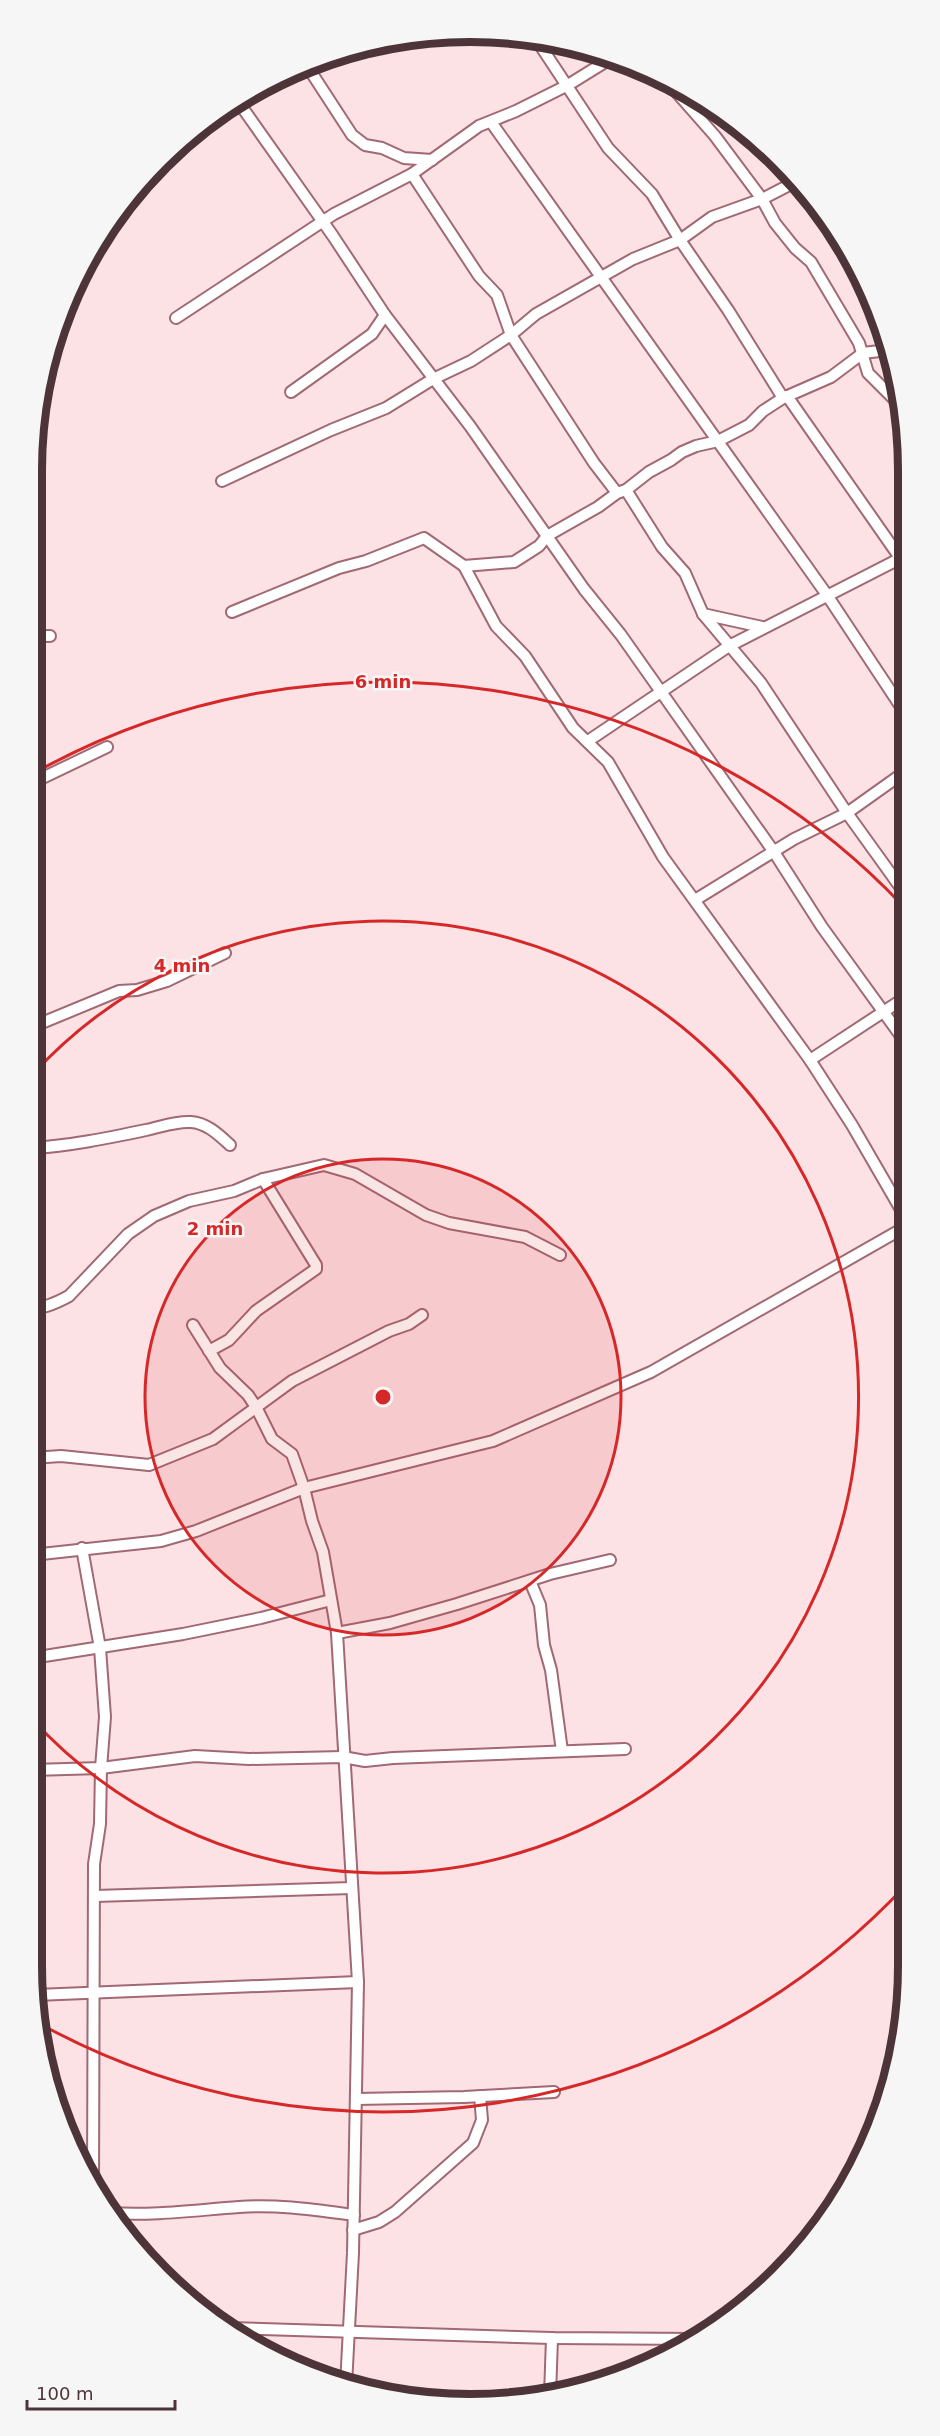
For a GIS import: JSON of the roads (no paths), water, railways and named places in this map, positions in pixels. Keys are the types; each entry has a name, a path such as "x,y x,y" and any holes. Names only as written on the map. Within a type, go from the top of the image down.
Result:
{"street":[{"path":"543,48 608,148 652,194 785,397 898,552"},
{"path":"176,318 322,222 412,174 479,126 568,85 602,63"},
{"path":"312,73 352,135 365,145 382,148 404,158 432,160"},
{"path":"681,98 715,136 762,199 775,223 795,248 811,262 840,307 859,343 868,373 891,396"},
{"path":"242,108 385,315 470,426 774,852 822,927 898,1033"},
{"path":"491,122 827,595 898,702"},
{"path":"412,174 479,276 496,295 511,335 594,463 622,492 662,547 685,573 703,614 761,683 847,813 898,884"},
{"path":"222,481 298,444 386,408 433,379 471,361 511,335 536,314 633,259 680,240 712,217 762,199 789,185"},
{"path":"291,392 372,334 385,315"},
{"path":"464,566 514,562 539,546 547,536 598,507 682,452 718,441 749,425 763,411 785,397 831,377 863,353 881,351"},
{"path":"232,612 339,568 366,561 424,538 464,566 496,626 525,656 573,728 608,762 663,857 810,1059 898,1204"},
{"path":"588,741 729,646 762,627 898,563"},
{"path":"703,614 762,627"},
{"path":"42,636 50,636"},
{"path":"42,778 107,747"},
{"path":"695,900 794,839 847,813 898,777"},
{"path":"42,1023 119,991 137,990 167,981 225,953"},
{"path":"810,1059 898,1002"},
{"path":"42,1148 148,1130 167,1124 192,1122 217,1132 230,1145"},
{"path":"42,1307 69,1296 128,1234 154,1216 189,1201 234,1191 263,1179 324,1165 355,1174 426,1215 449,1223 525,1237 560,1254"},
{"path":"209,1351 229,1340 256,1311 316,1269 316,1265 263,1179"},
{"path":"42,1554 161,1541 196,1531 304,1488 503,1436 651,1372 898,1232"},
{"path":"42,1457 61,1456 149,1465 213,1439 292,1381 389,1331 409,1324 422,1315"},
{"path":"193,1325 220,1368 248,1395 272,1439 292,1454 329,1578 338,1633 358,1982 354,2215 347,2375"},
{"path":"82,1548 100,1648 105,1717 100,1824 94,1864 93,2169"},
{"path":"338,1633 390,1623 550,1574 610,1560"},
{"path":"530,1581 540,1605 544,1645 551,1670 562,1751"},
{"path":"42,1657 261,1618 331,1600"},
{"path":"42,1770 101,1768 195,1756 249,1759 344,1757 377,1761 393,1758 625,1749"},
{"path":"95,1896 352,1888"},
{"path":"43,1995 358,1982"},
{"path":"356,2099 480,2096 554,2091"},
{"path":"353,2230 379,2222 395,2212 472,2144 482,2120 480,2096"},
{"path":"120,2213 187,2212 241,2206 296,2208 354,2215"},
{"path":"242,2328 552,2338 682,2338"},
{"path":"550,2386 552,2338"}]}
